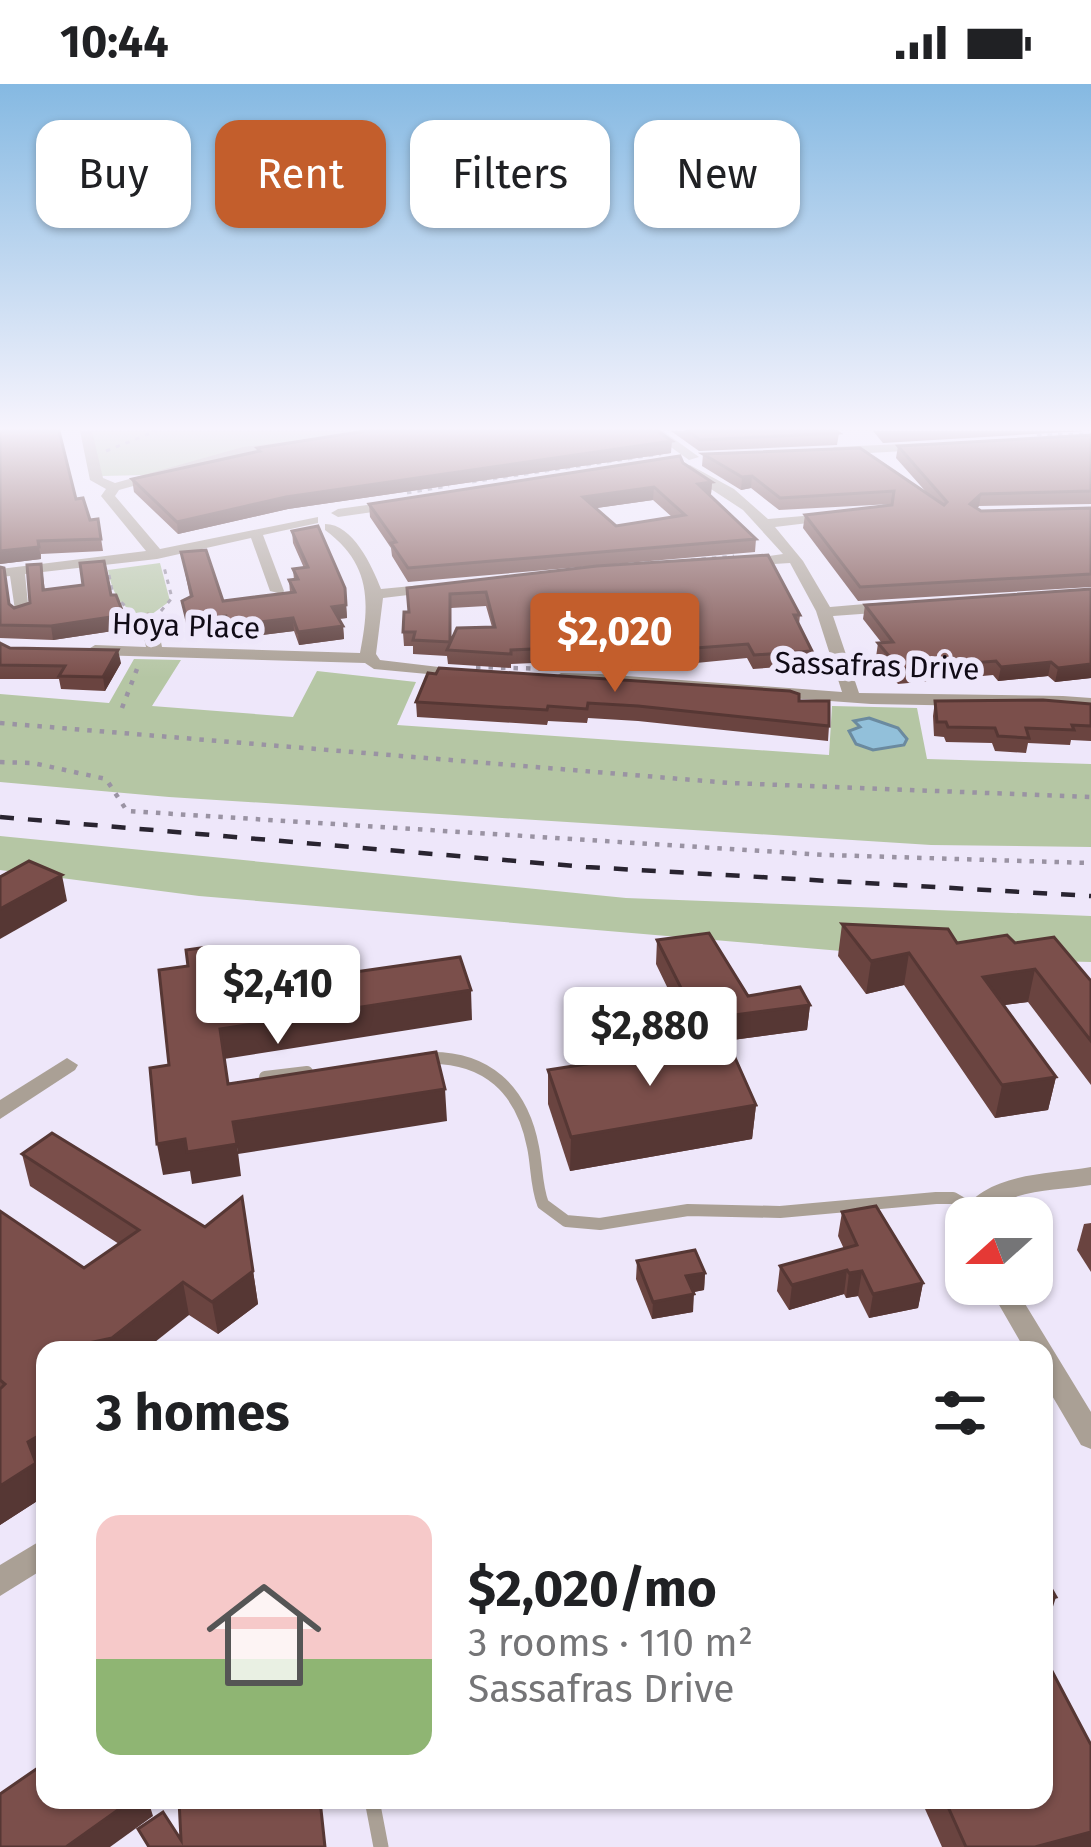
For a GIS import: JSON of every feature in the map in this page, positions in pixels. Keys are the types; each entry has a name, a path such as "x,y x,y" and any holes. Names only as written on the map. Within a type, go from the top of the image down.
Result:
{"street":[{"path":"119,513 160,558"},
{"path":"21,614 8,572 160,558 283,528 334,524 366,513"},
{"path":"750,513 792,557 823,612 852,697"},
{"path":"762,524 855,513"},
{"path":"334,524 375,594 372,661 393,670 489,676"},
{"path":"256,534 277,591"},
{"path":"724,566 792,557"},
{"path":"375,594 450,586"},
{"path":"823,612 914,606"},
{"path":"148,617 148,655"},
{"name":"Hoya Place","path":"75,650 372,661"},
{"name":"Sassafras Drive","path":"536,679 674,679 852,697 1003,697 1091,703"},
{"path":"0,1111 67,1065"},
{"path":"990,1197 1091,1176"},
{"path":"1012,1305 1034,1341"},
{"path":"1053,1373 1091,1437"},
{"path":"0,1582 36,1557"}],"lane":[{"path":"403,1061 460,1056 480,1061 499,1076 517,1100 529,1135 539,1196 550,1213 562,1220 605,1221 689,1210 778,1212 945,1198"},
{"path":"265,1077 325,1070"},
{"path":"374,1809 381,1847"}],"path":[{"path":"595,566 753,554 761,561"},
{"path":"108,569 113,595 133,614 148,617 162,611 172,598 160,558"},
{"path":"122,707 148,655"},
{"path":"471,667 558,669"},
{"path":"0,723 777,786 1091,797"},
{"path":"0,762 32,763 106,779 127,811 826,855 1091,862"}],"green space":[{"path":"160,563 170,601 148,617 125,606 108,570"},
{"path":"134,659 181,660 152,706 293,717 317,671 416,682 397,725 829,755 832,706 917,708 927,759 1091,764 1091,847 931,845 0,782 0,694 109,703"},
{"path":"0,836 626,898 1091,916 1091,962 924,958 199,896 0,870"}],"water":[{"path":"869,718 898,728 907,739 904,745 873,750 856,744 849,731 860,727 854,721"}],"building":[{"path":"0,513 88,513 90,520 98,519 101,539 38,541 39,547 0,551"},
{"path":"168,513 215,513 177,522"},
{"path":"376,513 602,513 616,526 683,513 729,513 756,539 408,568 391,543 396,542"},
{"path":"1091,513 1091,574 860,587 805,515"},
{"path":"318,526 345,588 346,605 332,607 343,626 298,632 293,618 229,626 226,616 187,621 182,601 192,596 181,552 206,550 223,601 295,592 289,580 298,579 293,569 308,567 292,531"},
{"path":"768,555 800,615 794,615 812,651 754,655 748,644 696,648 693,642 511,650 511,654 447,650 457,628 495,627 486,592 450,594 450,642 413,640 415,632 403,632 404,612 409,612 407,588 597,566"},
{"path":"104,561 111,595 116,595 124,615 51,626 0,625 0,567 14,608 30,603 27,565 41,564 43,590 83,585 80,563"},
{"path":"1091,589 1091,664 1058,668 1051,662 1001,667 996,661 900,669 878,643 893,642 865,605"},
{"path":"0,643 10,648 118,650 103,677 59,676 65,666 0,665"},
{"path":"439,668 790,691 799,694 799,701 829,701 829,726 588,703 587,709 548,706 547,710 416,702 428,673 436,674"},
{"path":"935,701 1091,704 1091,726 1026,728 1029,738 998,736 995,728 948,727 946,722 937,722"},
{"path":"29,861 62,875 0,909 0,877"},
{"path":"842,924 948,929 957,943 1007,935 1015,943 1054,937 1091,981 1091,1041 1035,969 983,977 1056,1077 1002,1085 909,953 871,961"},
{"path":"709,933 748,996 800,987 810,1005 697,1020 657,940"},
{"path":"208,947 215,992 460,957 471,990 220,1029 228,1084 436,1052 445,1089 233,1122 237,1144 187,1152 185,1139 157,1144 150,1068 169,1065 159,970 188,966 186,950"},
{"path":"728,1042 756,1105 571,1137 548,1070"},
{"path":"52,1133 205,1227 242,1197 253,1271 212,1302 183,1282 112,1338 36,1341 36,1437 28,1442 36,1463 0,1486 0,1389 5,1384 0,1380 0,1211 84,1268 139,1230 22,1154"},
{"path":"876,1206 923,1283 873,1294 862,1271 847,1270 792,1285 780,1266 857,1245 842,1212"},
{"path":"695,1250 705,1273 686,1276 694,1294 653,1302 637,1261"},
{"path":"1053,1673 1091,1745 1091,1832 1035,1847 966,1847 949,1809 1053,1809"},
{"path":"36,1769 36,1809 119,1809 66,1847 0,1847 0,1794"},
{"path":"179,1809 321,1809 325,1847 149,1847 138,1829 163,1812 181,1840"}],"railway":[{"path":"0,817 586,867 1091,896"}]}
